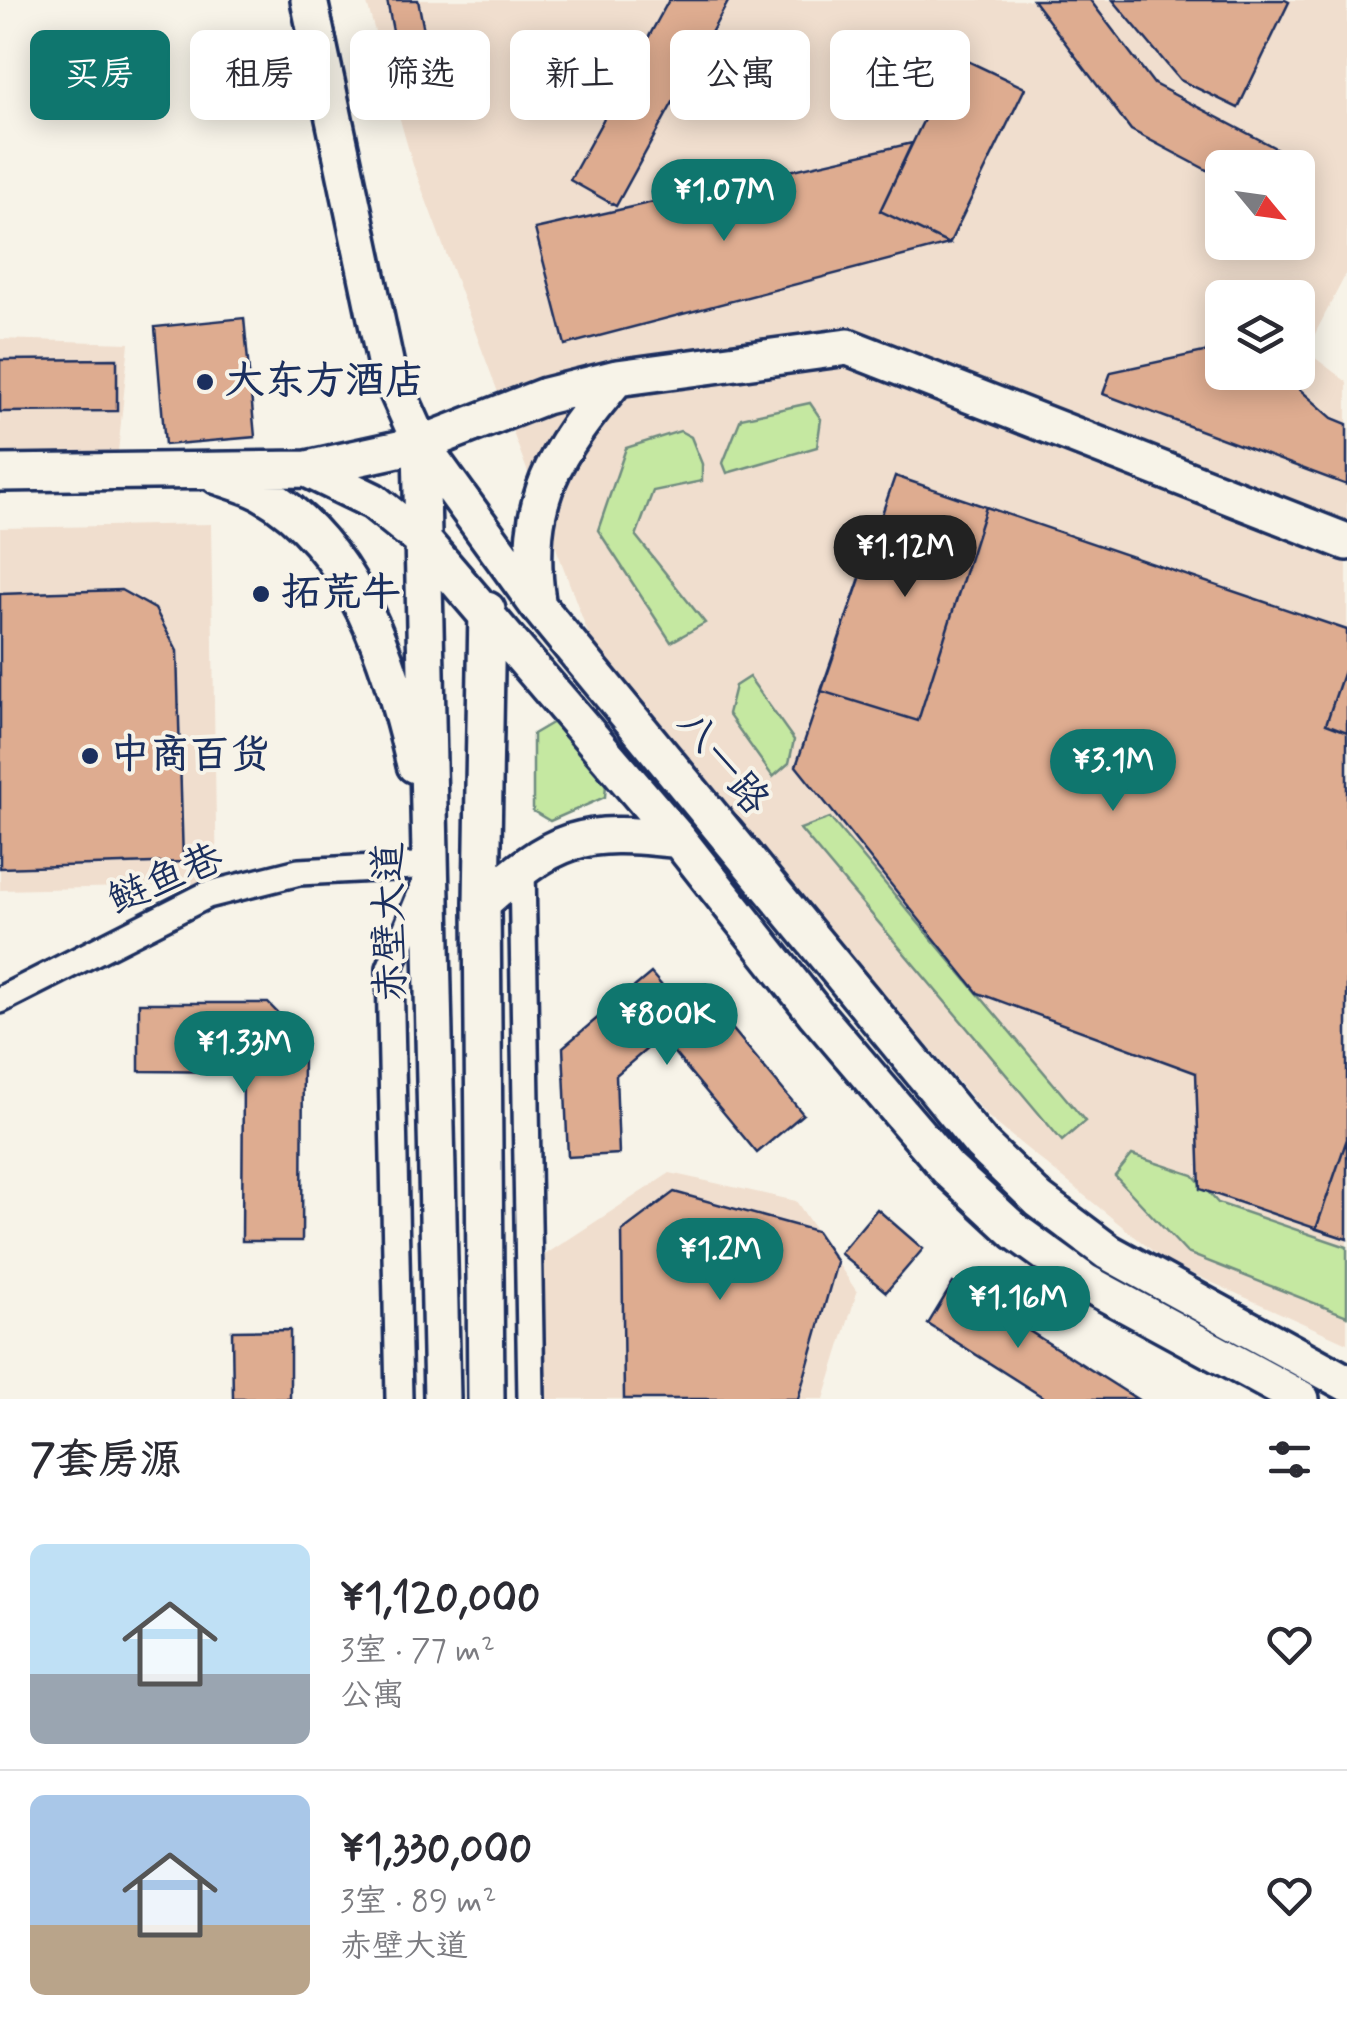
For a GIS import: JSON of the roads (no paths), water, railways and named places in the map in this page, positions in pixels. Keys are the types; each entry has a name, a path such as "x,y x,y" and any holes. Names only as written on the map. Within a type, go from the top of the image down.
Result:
{"main road":[{"name":"八一路","path":"309,0 386,366 421,444 488,540 981,1144 1039,1200 1108,1252 1347,1383"},
{"path":"0,473 307,468 421,444 545,396 617,378 848,347 1347,542"},
{"path":"538,606 531,560 534,517 552,468 579,423 617,378"},
{"name":"赤壁大道","path":"421,444 442,1399"},
{"name":"八一路","path":"307,468 373,501 424,542 679,840 816,1014 936,1155 1016,1232 1085,1282 1301,1399"},
{"path":"203,470 261,492 308,528 356,592 398,694 432,849"},
{"path":"486,1399 482,904 488,540"},
{"path":"482,904 522,867 544,853 587,838 619,833 679,840"}],"street":[{"name":"鲢鱼巷","path":"0,1000 207,895 298,872 432,849"},
{"path":"398,1399 390,968 432,849"},
{"path":"522,867 531,1399"}],"place":[{"name":"大东方酒店","path":"205,382"},
{"name":"拓荒牛","path":"261,594"},
{"name":"中商百货","path":"90,756"}]}
